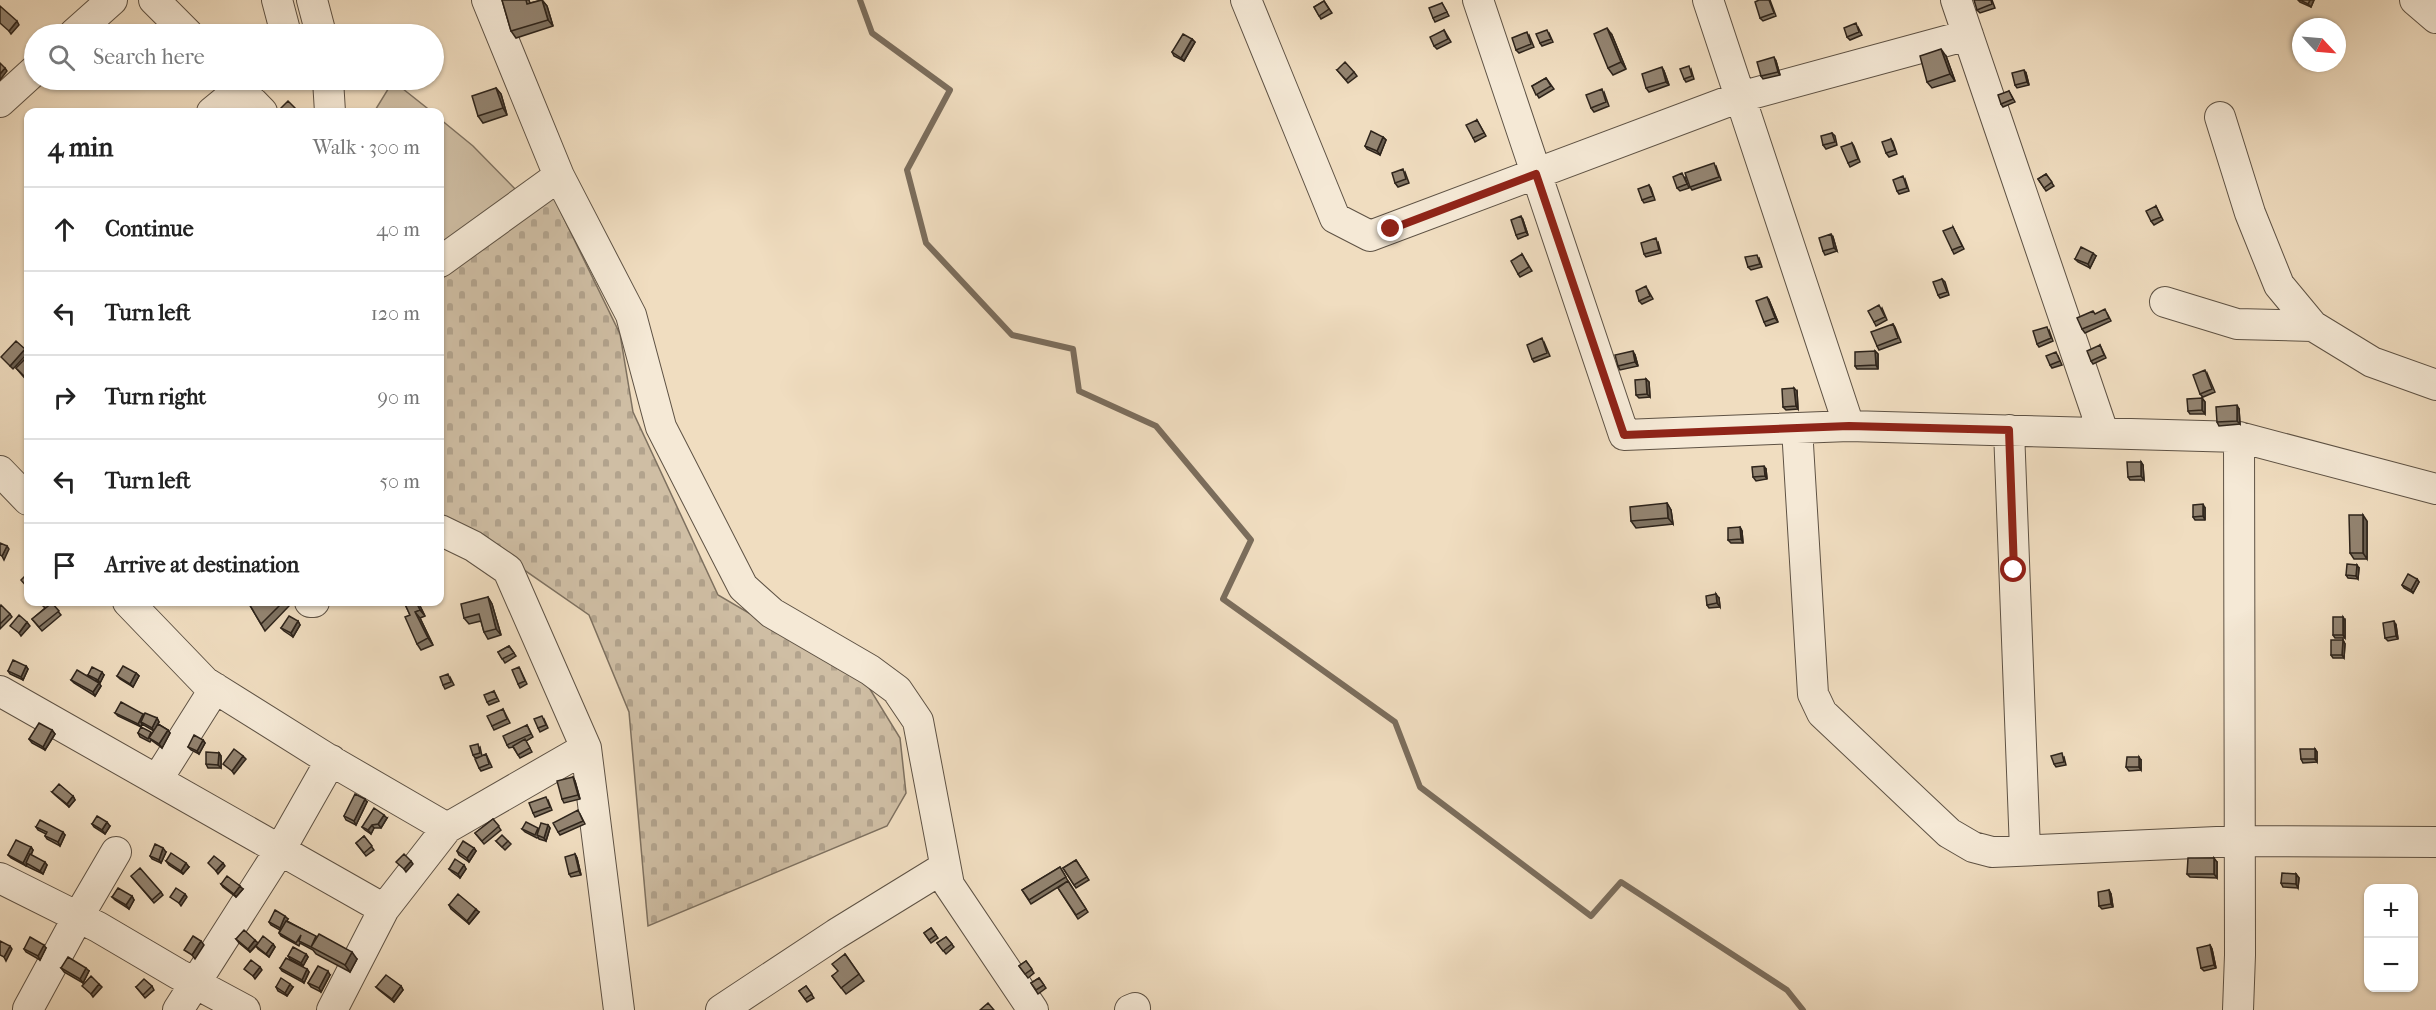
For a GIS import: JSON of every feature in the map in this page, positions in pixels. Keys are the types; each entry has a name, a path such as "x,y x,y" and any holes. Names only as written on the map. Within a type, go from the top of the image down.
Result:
{"street":[{"path":"85,24 112,0"},
{"path":"154,0 178,24"},
{"path":"277,0 283,24"},
{"path":"312,0 318,24"},
{"path":"487,0 559,176 631,315 661,427 743,587 772,614 870,670 897,690 918,720 948,885 1033,1010"},
{"path":"1246,0 1335,218 1370,236 1740,97 1968,35"},
{"path":"1478,0 1624,435 1849,426 2239,437 2436,489"},
{"path":"1708,0 1849,426"},
{"path":"1956,0 2103,432"},
{"path":"2415,0 2436,18"},
{"path":"0,102 24,80"},
{"path":"217,108 234,90"},
{"path":"246,90 259,108"},
{"path":"329,90 330,108"},
{"path":"2220,117 2250,213 2279,285 2313,326 2372,362 2436,385"},
{"path":"444,259 559,176"},
{"path":"2165,302 2236,324 2313,326"},
{"path":"1797,428 1813,694 1822,713 1949,832 1973,847 1992,852 2239,841 2436,842"},
{"path":"2009,430 2025,850"},
{"path":"2238,1010 2239,437"},
{"path":"0,471 24,496"},
{"path":"444,532 473,546 508,570 586,747 620,1010"},
{"path":"132,606 205,682 447,828"},
{"path":"157,780 215,688"},
{"path":"0,691 384,909"},
{"path":"332,1010 384,909 447,828 586,747"},
{"path":"178,1010 280,850 331,760"},
{"path":"28,1009 116,852"},
{"path":"721,1010 836,934 945,867"},
{"path":"0,878 78,917 245,1010"}],"green space":[{"path":"387,90 404,90 427,108 376,108"},
{"path":"444,122 473,146 521,195 444,245"},
{"path":"553,196 620,334 633,412 718,595 865,681 900,738 906,793 887,826 648,926 629,712 589,615 455,522 444,517 444,277"}],"building":[{"path":"502,0 526,0 527,4 542,0 548,20 511,31"},
{"path":"1769,0 1774,13 1760,18 1755,2"},
{"path":"1974,0 1991,0 1992,4 1977,10"},
{"path":"1324,1 1329,9 1319,16 1314,7"},
{"path":"1442,3 1447,12 1433,18 1429,8"},
{"path":"0,6 17,21 9,31 0,23"},
{"path":"1856,23 1859,32 1847,37 1844,28"},
{"path":"1607,28 1621,62 1608,68 1594,34"},
{"path":"1444,30 1448,39 1434,46 1430,37"},
{"path":"1547,30 1551,39 1540,43 1536,34"},
{"path":"1527,32 1531,44 1516,50 1512,38"},
{"path":"1183,34 1192,39 1181,58 1172,52"},
{"path":"1941,49 1950,74 1927,82 1920,56"},
{"path":"1774,57 1778,72 1761,76 1757,62"},
{"path":"1345,62 1354,72 1346,80 1337,70"},
{"path":"0,63 5,68 0,74"},
{"path":"1689,66 1692,76 1684,79 1680,69"},
{"path":"1662,67 1666,82 1646,88 1642,74"},
{"path":"2024,70 2027,82 2015,85 2012,73"},
{"path":"1546,78 1551,86 1536,95 1532,86"},
{"path":"496,88 503,108 478,116 472,96"},
{"path":"1602,89 1606,102 1591,108 1586,95"},
{"path":"2009,91 2013,99 2001,104 1998,95"},
{"path":"288,101 295,108 281,108"},
{"path":"1477,120 1484,133 1473,138 1466,125"},
{"path":"1371,131 1383,137 1377,151 1365,146"},
{"path":"1832,133 1835,142 1823,145 1821,136"},
{"path":"1891,139 1895,150 1886,153 1882,142"},
{"path":"1852,143 1858,159 1848,163 1841,147"},
{"path":"1714,163 1719,177 1690,187 1685,173"},
{"path":"1403,169 1406,179 1395,183 1392,173"},
{"path":"1682,173 1687,184 1677,188 1673,177"},
{"path":"2046,174 2052,182 2044,188 2038,179"},
{"path":"1903,176 1907,188 1897,191 1893,180"},
{"path":"1649,185 1653,196 1642,200 1638,189"},
{"path":"2156,206 2161,217 2151,221 2146,211"},
{"path":"1521,216 1526,232 1516,235 1511,220"},
{"path":"1953,227 1962,246 1952,250 1943,231"},
{"path":"1831,234 1834,248 1823,251 1819,238"},
{"path":"1656,238 1659,250 1644,254 1641,243"},
{"path":"2081,247 2093,253 2088,264 2075,259"},
{"path":"1522,254 1529,267 1518,274 1511,261"},
{"path":"1757,255 1760,264 1748,267 1745,257"},
{"path":"1942,279 1947,292 1938,295 1933,282"},
{"path":"1646,286 1650,296 1639,301 1636,291"},
{"path":"1767,297 1775,318 1764,322 1756,301"},
{"path":"1879,305 1885,317 1874,322 1868,311"},
{"path":"2105,309 2109,318 2082,329 2077,318"},
{"path":"1893,324 1898,338 1877,346 1871,332"},
{"path":"2047,327 2051,338 2037,344 2033,331"},
{"path":"1542,338 1547,353 1532,359 1527,345"},
{"path":"16,341 24,348 10,366 1,357"},
{"path":"2100,345 2104,355 2091,361 2087,351"},
{"path":"1633,351 1635,362 1618,366 1615,355"},
{"path":"1875,351 1876,365 1855,366 1855,352"},
{"path":"2056,352 2060,361 2050,365 2046,356"},
{"path":"24,360 24,376 16,368"},
{"path":"2205,370 2212,389 2200,394 2193,375"},
{"path":"1646,379 1647,394 1636,395 1635,380"},
{"path":"1794,388 1796,406 1783,407 1782,389"},
{"path":"2202,398 2202,410 2188,411 2187,399"},
{"path":"2237,405 2237,421 2217,422 2216,407"},
{"path":"2127,462 2141,462 2141,476 2128,477"},
{"path":"1764,466 1765,476 1753,477 1752,467"},
{"path":"1667,503 1668,518 1631,521 1630,507"},
{"path":"2203,504 2203,516 2193,517 2193,505"},
{"path":"2349,515 2363,515 2363,553 2350,553"},
{"path":"1740,527 1741,539 1728,540 1728,528"},
{"path":"0,543 7,546 2,556 0,555"},
{"path":"2347,564 2357,565 2356,576 2346,575"},
{"path":"2408,574 2417,579 2411,590 2402,585"},
{"path":"1716,594 1717,603 1707,605 1706,596"},
{"path":"488,597 496,629 484,632 479,614 464,618 461,604"},
{"path":"1,605 10,614 0,624 0,607"},
{"path":"48,606 55,606 59,611 39,627 32,619"},
{"path":"250,606 279,606 261,624"},
{"path":"406,606 418,606 420,610 415,612 428,638 417,644 405,617 410,615"},
{"path":"19,615 27,622 19,633 10,626"},
{"path":"289,616 298,621 291,633 281,628"},
{"path":"2333,617 2343,617 2343,635 2333,635"},
{"path":"2394,621 2396,636 2385,638 2383,623"},
{"path":"2331,640 2343,640 2342,655 2331,655"},
{"path":"509,646 514,653 502,659 498,652"},
{"path":"13,660 26,666 21,677 8,671"},
{"path":"123,666 136,673 130,684 117,676"},
{"path":"92,667 102,672 98,680 88,675"},
{"path":"519,667 525,681 518,684 512,670"},
{"path":"77,670 99,683 93,692 71,680"},
{"path":"448,674 451,682 443,685 440,677"},
{"path":"494,691 497,698 487,702 484,695"},
{"path":"121,702 143,714 138,724 115,713"},
{"path":"503,709 507,719 492,726 487,716"},
{"path":"145,713 157,718 152,728 141,722"},
{"path":"542,716 546,725 538,728 534,719"},
{"path":"39,723 52,730 43,747 29,739"},
{"path":"158,724 168,730 159,744 149,738"},
{"path":"527,725 531,734 507,745 503,736"},
{"path":"141,727 151,732 148,739 138,733"},
{"path":"194,735 203,740 197,751 188,747"},
{"path":"525,739 530,748 518,755 513,746"},
{"path":"478,744 480,753 473,755 470,746"},
{"path":"234,749 243,756 232,771 223,764"},
{"path":"2300,749 2315,749 2315,759 2301,759"},
{"path":"206,752 219,753 218,765 206,764"},
{"path":"2062,753 2064,762 2054,764 2051,756"},
{"path":"486,754 489,764 479,768 475,759"},
{"path":"2127,757 2139,757 2139,767 2126,767"},
{"path":"573,777 578,795 562,799 557,781"},
{"path":"59,784 73,796 67,804 52,792"},
{"path":"355,794 365,799 354,821 344,816"},
{"path":"546,797 550,807 533,813 529,803"},
{"path":"374,808 384,815 378,824 372,825 368,830 362,827"},
{"path":"578,810 583,821 558,832 553,823"},
{"path":"97,816 107,822 102,830 92,824"},
{"path":"493,819 499,826 482,841 475,833"},
{"path":"40,820 63,832 58,842 45,836 47,832 36,827"},
{"path":"526,822 538,828 535,835 522,829"},
{"path":"541,823 548,825 544,838 537,835"},
{"path":"502,835 508,841 502,847 496,841"},
{"path":"364,836 372,846 364,853 356,843"},
{"path":"16,840 31,847 23,863 8,855"},
{"path":"463,841 474,848 467,858 457,851"},
{"path":"155,844 163,848 159,860 150,856"},
{"path":"171,853 186,863 181,871 166,861"},
{"path":"30,854 45,862 40,871 26,863"},
{"path":"404,854 411,861 404,869 396,862"},
{"path":"575,854 579,871 569,874 565,857"},
{"path":"214,856 223,863 216,871 208,863"},
{"path":"2188,858 2214,858 2214,874 2187,874"},
{"path":"455,859 464,865 458,874 449,869"},
{"path":"1076,860 1087,877 1074,885 1063,868"},
{"path":"1060,867 1066,877 1029,900 1022,890"},
{"path":"140,868 161,892 152,900 131,876"},
{"path":"2282,873 2296,874 2296,884 2281,883"},
{"path":"227,876 240,886 234,894 221,884"},
{"path":"1068,881 1086,909 1076,915 1058,888"},
{"path":"118,888 132,896 126,905 112,897"},
{"path":"176,888 185,894 179,903 170,897"},
{"path":"2109,890 2111,904 2099,906 2098,892"},
{"path":"458,894 476,909 467,921 449,905"},
{"path":"275,910 285,916 280,928 269,922"},
{"path":"286,921 316,936 311,947 299,941 301,935 296,943 279,933"},
{"path":"931,928 936,935 929,940 924,933"},
{"path":"244,930 255,940 248,949 236,939"},
{"path":"319,934 352,952 345,965 311,947"},
{"path":"193,936 201,941 192,955 184,950"},
{"path":"263,936 273,944 266,954 256,946"},
{"path":"30,937 44,945 38,956 24,949"},
{"path":"946,937 952,944 943,951 937,943"},
{"path":"0,941 10,946 4,957 0,955"},
{"path":"2210,945 2214,965 2201,968 2197,948"},
{"path":"293,947 306,954 301,963 288,956"},
{"path":"845,954 859,974 841,988 832,976 838,971 832,964"},
{"path":"68,957 86,968 80,979 61,968"},
{"path":"286,958 307,969 302,980 280,968"},
{"path":"251,960 260,967 253,976 244,969"},
{"path":"1026,961 1032,969 1025,974 1019,966"},
{"path":"318,966 328,971 319,988 308,983"},
{"path":"386,975 401,986 392,999 376,987"},
{"path":"91,976 99,984 91,994 82,986"},
{"path":"281,978 290,984 285,993 276,987"},
{"path":"1039,978 1044,985 1036,990 1031,983"},
{"path":"144,979 152,986 143,995 136,987"},
{"path":"806,986 812,994 805,999 799,991"},
{"path":"988,1003 994,1010 980,1010"}],"waterway":[{"path":"860,0 872,33 950,90 907,170 926,243 1012,335 1073,349 1079,391 1156,426 1251,540 1223,599 1395,722 1420,787 1591,916 1621,882 1787,990 1803,1010"}],"route":[{"path":"1391,229 1536,174 1624,435 1849,426 2009,430 2014,570"}]}
